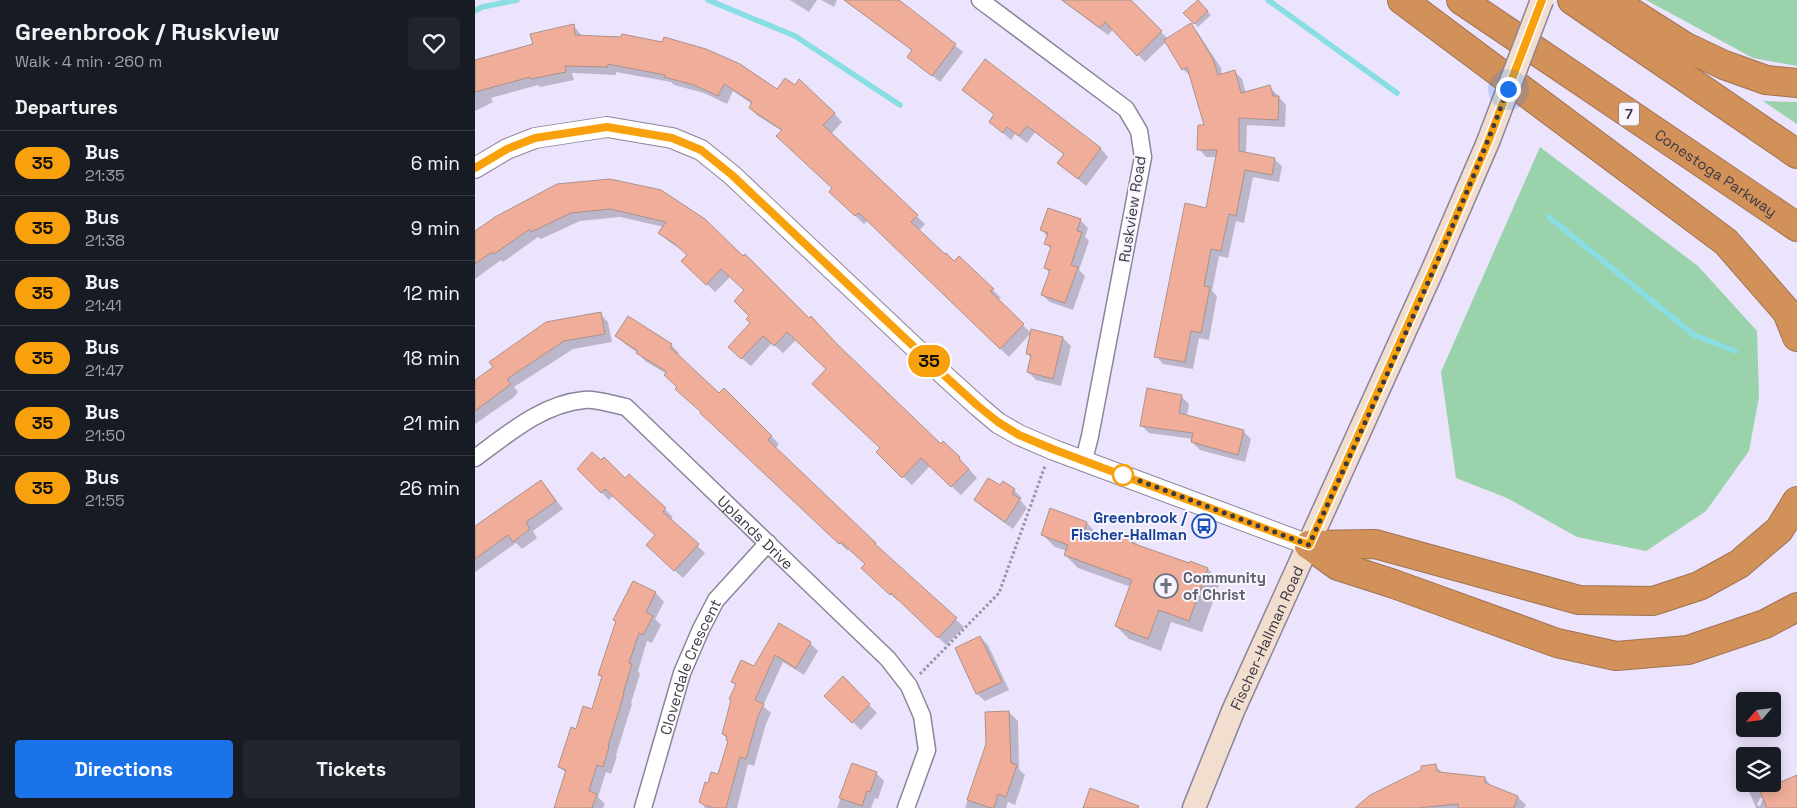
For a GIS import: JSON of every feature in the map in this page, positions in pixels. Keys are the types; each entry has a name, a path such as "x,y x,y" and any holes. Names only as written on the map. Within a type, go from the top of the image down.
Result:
{"highway":[{"path":"1402,0 1726,242 1787,312 1797,337"},
{"name":"Conestoga Parkway","path":"1461,0 1797,227"},
{"path":"1572,0 1797,154"},
{"path":"1612,0 1684,46 1724,66 1765,80 1797,83"},
{"path":"1309,545 1375,544 1579,600 1653,602 1699,586 1739,564 1779,530 1797,501"},
{"path":"1309,545 1338,566 1394,584 1557,643 1616,656 1688,650 1765,624 1797,607"}],"main road":[{"name":"Fischer-Hallman Road","path":"1194,808 1233,711 1433,269 1488,142 1542,0"}],"street":[{"name":"Ruskview Road","path":"981,0 1126,109 1139,131 1143,157 1084,460"},
{"path":"475,168 507,149 535,138 607,127 672,138 701,150 732,175 946,377 998,422 1019,435 1309,545"},
{"name":"Uplands Drive","path":"475,458 516,428 552,407 585,399 626,407 888,659 909,686 922,716 927,750 906,808"},
{"name":"Cloverdale Crescent","path":"643,808 681,673 701,628 716,600 768,543"}],"path":[{"path":"909,686 999,593 1045,464"}],"green space":[{"path":"1646,0 1797,0 1797,66 1753,58"},
{"path":"1763,101 1797,102 1797,124"},
{"path":"1540,147 1698,266 1757,331 1759,397 1749,451 1706,511 1646,551 1577,537 1507,498 1456,478 1441,372"}],"building":[{"path":"844,0 899,0 956,44 932,76 907,57 912,50"},
{"path":"1062,0 1131,0 1162,31 1137,56 1105,22 1100,28"},
{"path":"1198,0 1208,11 1194,24 1183,13"},
{"path":"1191,23 1213,59 1218,75 1235,70 1241,93 1270,85 1273,96 1279,96 1278,120 1239,118 1239,151 1275,158 1272,175 1245,170 1236,216 1229,214 1221,251 1211,249 1204,286 1210,287 1201,333 1191,331 1185,362 1154,357 1185,203 1206,208 1217,150 1197,150 1198,125 1204,125 1187,67 1182,70 1164,40"},
{"path":"574,24 575,35 621,37 622,34 662,42 664,37 706,49 740,64 777,89 785,78 795,85 799,79 835,113 823,125 918,215 911,222 954,261 959,256 994,289 990,291 1024,324 1000,349 859,213 855,216 829,192 832,188 776,136 782,130 749,108 752,102 724,84 718,96 694,85 664,77 665,75 608,64 608,67 565,66 566,72 531,79 530,77 475,92 475,60 533,44 530,34"},
{"path":"985,59 1101,148 1078,179 1057,163 1064,154 1027,126 1019,136 1007,127 1003,133 989,122 994,114 962,90"},
{"path":"610,179 661,190 705,219 743,256 745,254 809,318 811,316 837,344 941,444 943,441 960,457 959,459 969,469 951,487 921,458 902,478 876,452 880,448 812,384 826,369 787,332 774,346 763,336 741,359 728,347 750,323 746,319 749,316 734,301 744,290 721,269 706,285 681,261 687,255 675,244 658,233 666,222 610,209 571,213 531,232 530,229 494,254 492,252 475,264 475,231 495,217 557,184"},
{"path":"1048,208 1081,219 1077,231 1082,232 1071,265 1078,267 1065,303 1041,295 1050,270 1044,268 1051,246 1044,244 1048,233 1040,230"},
{"path":"601,312 605,334 564,341 507,379 511,384 475,411 475,380 493,367 489,362 546,322"},
{"path":"628,316 672,344 670,347 719,393 724,388 772,436 768,440 875,544 957,618 938,638 891,593 890,595 861,568 865,564 841,542 839,544 675,389 677,387 664,375 667,372 636,353 638,351 615,336"},
{"path":"1031,329 1063,337 1053,379 1027,372 1031,355 1026,354"},
{"path":"1147,388 1182,395 1179,413 1244,430 1238,455 1191,442 1193,433 1140,426"},
{"path":"592,452 601,460 604,457 625,478 629,474 666,508 663,512 699,544 674,571 646,545 655,535 605,489 601,493 577,469"},
{"path":"988,478 1000,485 1003,481 1015,489 1012,494 1020,499 1005,522 974,500"},
{"path":"541,480 556,501 526,522 530,529 513,542 508,535 475,559 475,526"},
{"path":"1050,508 1087,522 1084,531 1110,541 1113,532 1134,539 1132,543 1208,568 1189,621 1159,610 1148,639 1115,626 1132,580 1064,555 1068,545 1041,535"},
{"path":"633,581 656,592 646,612 653,616 643,635 639,633 629,663 632,664 603,767 597,765 589,791 597,794 592,808 554,808 566,770 558,767 571,727 576,729 583,706 592,709 602,676 598,675 616,621 613,620"},
{"path":"779,623 811,642 796,668 775,655 755,700 764,704 758,716 746,759 740,757 726,808 714,808 704,805 699,802 705,782 708,783 711,772 718,774 728,741 726,740 727,736 722,734 731,700 729,699 736,684 731,682 741,660 754,666"},
{"path":"980,636 1002,682 976,694 955,648"},
{"path":"843,676 870,704 852,723 824,696"},
{"path":"1009,711 1011,763 1017,765 1006,797 998,794 994,808 991,808 967,800 986,744 985,712"},
{"path":"852,763 877,772 870,792 867,791 862,806 839,798"},
{"path":"1436,764 1437,771 1439,772 1485,777 1485,783 1518,796 1514,808 1458,808 1458,804 1417,808 1355,808 1370,795 1421,770 1421,766"},
{"path":"1797,775 1797,808 1767,808 1760,792 1781,792 1781,782"},
{"path":"1090,788 1139,806 1138,808 1083,808"}],"waterway":[{"path":"475,11 482,7 517,0"},
{"path":"708,0 795,36 900,105"},
{"path":"1268,0 1397,93"},
{"path":"1549,217 1694,335 1735,351"}],"bus line":[{"name":"35","path":"475,168 507,149 535,138 607,127 672,138 701,150 732,175 946,377 998,422 1019,435 1055,450 1309,545 1426,286 1488,142 1542,0"}],"place":[{"name":"Greenbrook / Fischer-Hallman","path":"1204,526"},
{"name":"Community of Christ","path":"1166,586"}],"route":[{"path":"1123,475 1119,473 1309,545 1433,269 1488,142 1508,89"}]}
